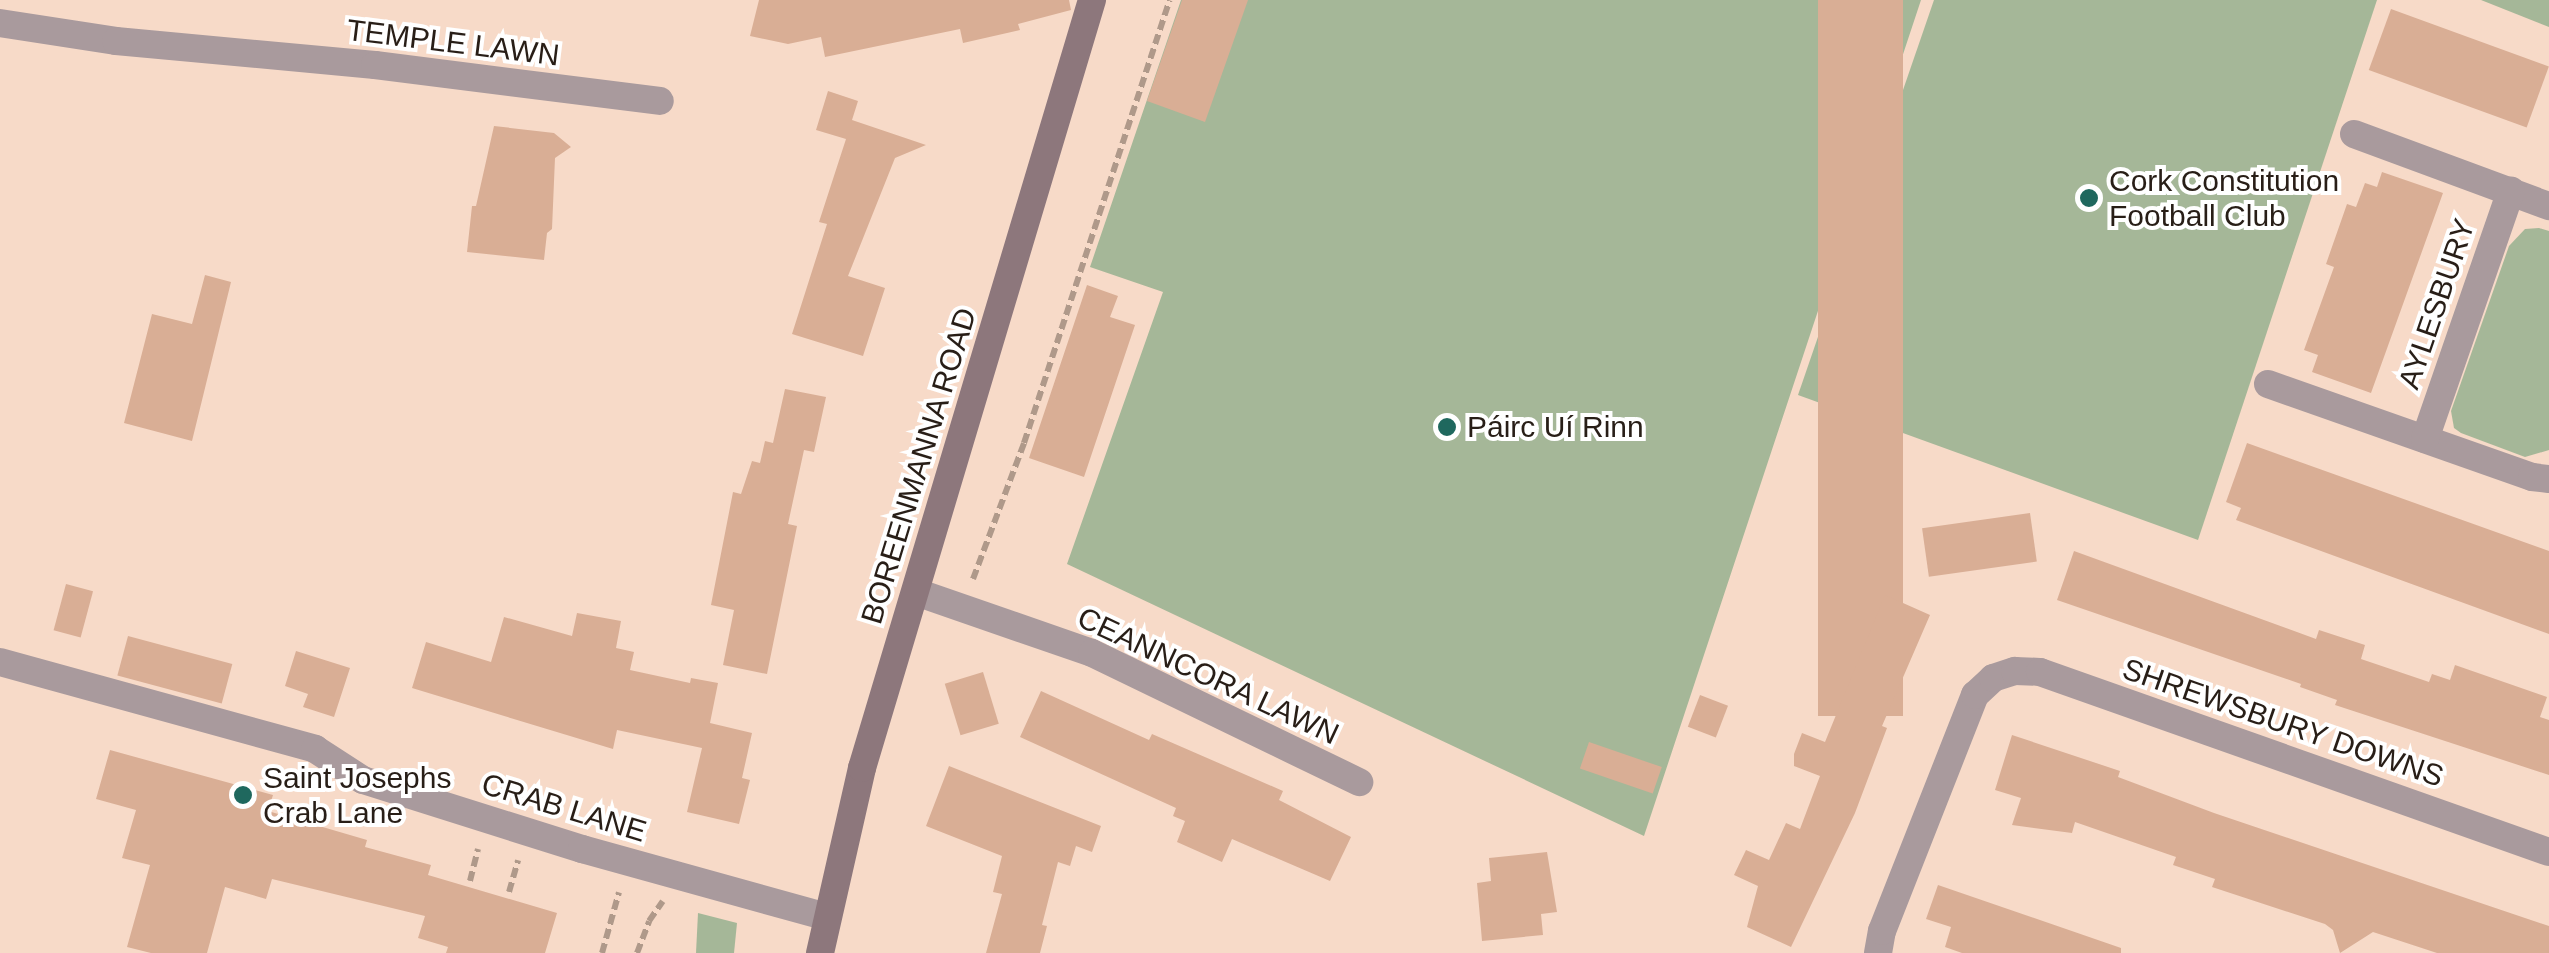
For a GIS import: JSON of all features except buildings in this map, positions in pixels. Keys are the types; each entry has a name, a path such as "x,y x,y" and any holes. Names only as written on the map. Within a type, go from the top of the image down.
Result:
{"main road":[{"name":"BOREENMANNA ROAD","path":"820,953 862,768 1092,0"}],"street":[{"name":"TEMPLE LAWN","path":"0,22 116,41 375,65 660,101"},
{"name":"AYLESBURY","path":"2354,134 2549,206"},
{"name":"AYLESBURY","path":"2425,439 2511,190"},
{"name":"AYLESBURY","path":"2268,384 2532,478 2549,479"},
{"name":"CEANNCORA LAWN","path":"916,592 1092,653 1359,782"},
{"name":"CRAB LANE","path":"0,662 315,749 364,780 582,848 827,917"},
{"name":"SHREWSBURY DOWNS","path":"1878,953 1882,930 1975,695 1993,678 2015,670 2040,672 2549,852"}],"path":[{"path":"962,608 1024,443 1170,0"},
{"path":"470,881 480,843"},
{"path":"508,892 520,855"},
{"path":"602,953 621,885"},
{"path":"637,953 649,921 665,898"}],"green space":[{"name":"Páirc Uí Rinn","path":"1181,0 1921,0 1644,836 1067,564 1163,292 1090,267"},
{"name":"Cork Constitution Football Club","path":"1934,0 2377,0 2198,540 1798,395"},
{"path":"2481,0 2549,0 2549,27"},
{"path":"2525,229 2549,231 2549,450 2525,457 2461,433 2454,428 2451,411 2509,246"},
{"path":"698,913 737,923 734,953 696,953"}],"place":[{"name":"Cork Constitution Football Club","path":"2089,198"},
{"name":"Páirc Uí Rinn","path":"1447,427"},
{"name":"Saint Josephs Crab Lane","path":"243,795"}]}
